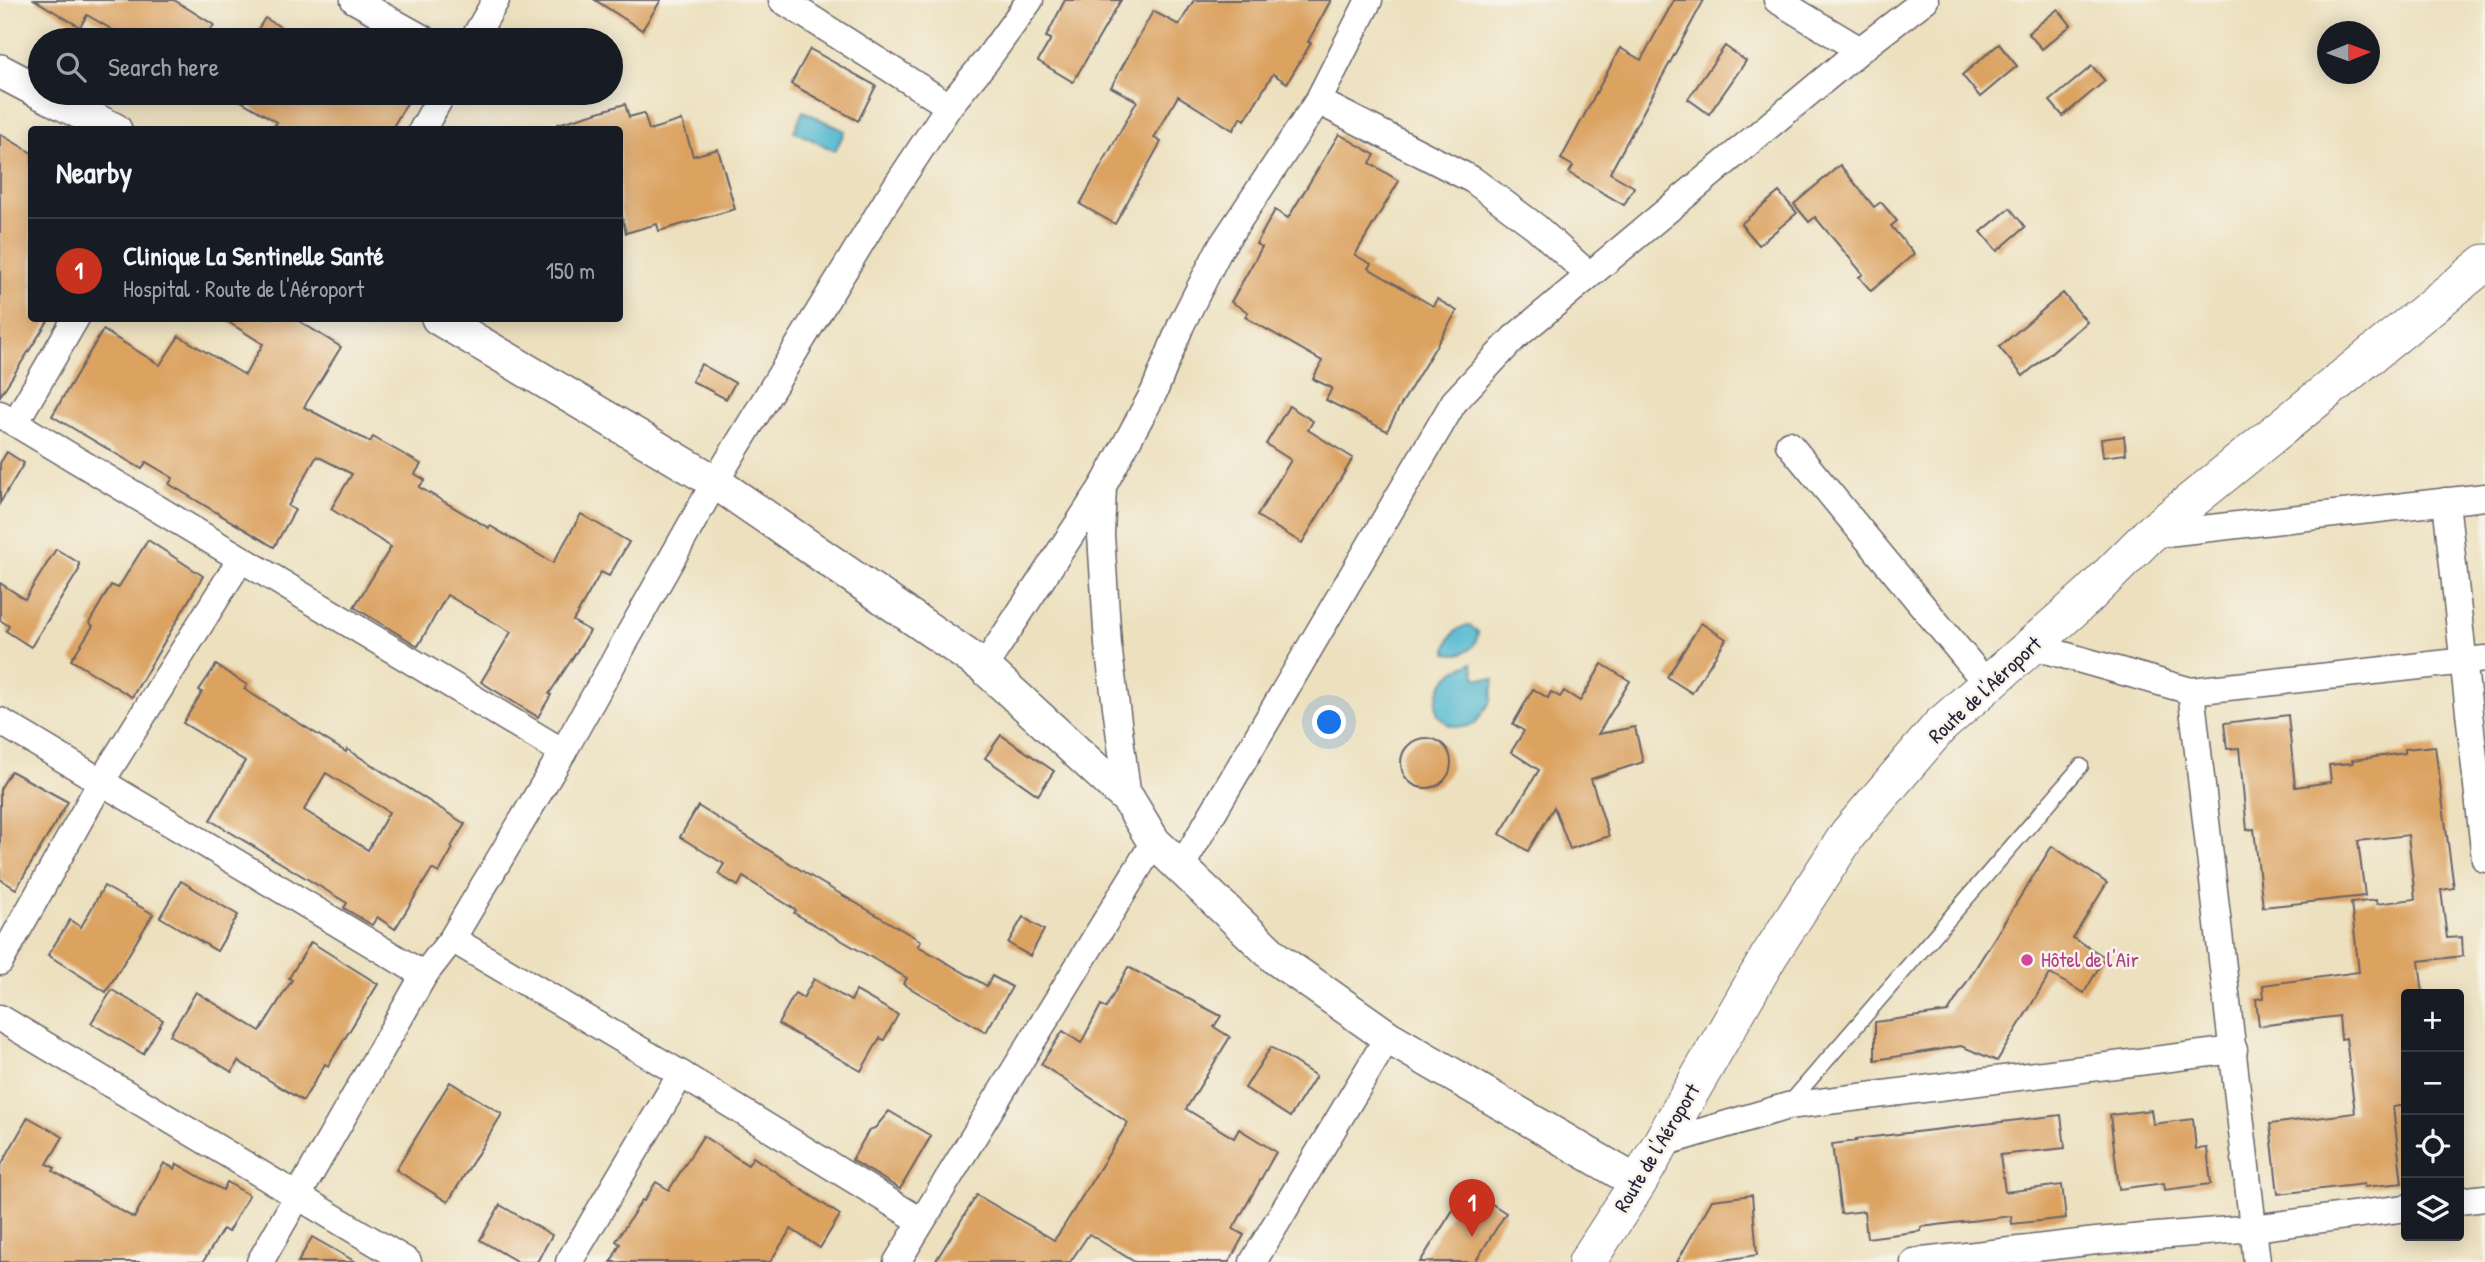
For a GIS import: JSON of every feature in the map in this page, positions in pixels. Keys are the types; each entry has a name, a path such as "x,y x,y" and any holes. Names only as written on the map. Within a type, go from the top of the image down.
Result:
{"main road":[{"name":"Route de l'Aéroport","path":"1587,1262 1661,1144 1769,956 1848,834 1940,726 2089,595 2149,535 2485,263"}],"street":[{"path":"354,0 404,28"},
{"path":"480,28 496,0"},
{"path":"782,0 949,106"},
{"path":"260,1262 424,975 452,939 563,752 715,482 887,200 949,106 1030,0"},
{"path":"984,667 1102,486 1154,392 1181,325 1219,250 1318,101 1369,0"},
{"path":"1777,0 1860,50"},
{"path":"1181,867 1454,402 1514,338 1860,50 1925,0"},
{"path":"0,71 28,85"},
{"path":"1318,101 1474,180 1536,227 1589,275"},
{"path":"66,105 107,126"},
{"path":"424,126 436,105"},
{"path":"73,322 7,419 563,752"},
{"path":"445,322 715,482 984,667 1128,799 1154,842 1278,958 1388,1037 1637,1183"},
{"path":"1789,444 1987,684"},
{"path":"1102,486 1101,535 1108,645 1128,799"},
{"path":"2149,535 2485,497"},
{"path":"2446,501 2474,661 2485,859"},
{"path":"0,962 101,782 241,559"},
{"path":"2032,646 2191,691 2474,661"},
{"path":"2191,691 2257,1262"},
{"path":"0,721 424,975"},
{"path":"897,1262 1154,842"},
{"path":"452,939 681,1074 921,1221"},
{"path":"0,1018 408,1262"},
{"path":"1253,1262 1388,1037"},
{"path":"1661,1144 1787,1107 2234,1050"},
{"path":"569,1262 681,1074"},
{"path":"2464,1201 2485,1198"},
{"path":"1914,1262 2097,1252 2401,1209"}],"lane":[{"path":"1787,1107 2081,766"}],"water":[{"path":"803,111 845,131 835,151 794,131"},
{"path":"1469,625 1478,632 1472,647 1464,653 1447,653 1452,635"},
{"path":"1472,663 1476,678 1494,679 1491,701 1475,724 1455,727 1438,715 1437,698 1450,676"}],"building":[{"path":"35,0 174,0 214,25 212,28 109,28 87,15 80,27"},
{"path":"595,0 661,0 642,30"},
{"path":"1065,0 1121,0 1073,82 1038,61 1051,39 1046,37"},
{"path":"1194,0 1331,0 1308,42 1311,43 1287,83 1273,74 1245,120 1241,117 1233,130 1178,96 1154,138 1161,142 1115,224 1080,204 1137,101 1111,87 1153,11 1179,25"},
{"path":"1674,0 1704,0 1610,173 1634,187 1624,205 1569,173 1573,166 1561,159 1620,48 1641,60"},
{"path":"2058,9 2071,25 2042,49 2028,33"},
{"path":"265,18 282,28 259,28"},
{"path":"1999,44 2017,66 1980,97 1962,75"},
{"path":"1725,46 1746,61 1709,114 1688,99"},
{"path":"810,49 876,86 858,121 791,84"},
{"path":"2092,66 2105,81 2063,116 2050,101"},
{"path":"248,105 406,105 393,126 274,126 277,122"},
{"path":"623,105 629,117 644,113 649,130 682,120 693,156 718,149 735,209 659,231 657,224 626,233 623,221 623,126 558,126"},
{"path":"0,134 28,151 28,322 47,322 0,396"},
{"path":"1339,134 1375,155 1370,163 1399,181 1355,255 1371,264 1368,268 1433,306 1437,299 1457,311 1387,431 1326,400 1332,388 1313,379 1322,361 1245,317 1248,312 1231,302 1262,247 1256,244 1275,210 1288,218"},
{"path":"1840,165 1874,207 1881,202 1897,221 1891,226 1914,254 1871,291 1859,277 1863,274 1815,217 1809,222 1794,204"},
{"path":"1779,192 1797,213 1759,245 1741,224"},
{"path":"2010,208 2025,227 1997,251 1981,232"},
{"path":"2063,293 2087,322 2023,376 1999,347"},
{"path":"228,322 300,322 341,347 304,407 370,442 373,437 421,464 415,474 425,480 419,487 553,563 581,514 629,542 609,576 601,572 573,621 590,631 549,694 551,695 538,717 481,682 511,632 447,595 418,646 354,607 391,547 331,509 352,474 317,456 288,506 295,510 274,547 169,484 173,478 146,462 142,469 52,416 103,330 160,365 179,336 245,375 263,344"},
{"path":"701,364 735,383 726,399 692,381"},
{"path":"1289,406 1313,421 1308,430 1353,458 1302,543 1257,516 1291,460 1266,444"},
{"path":"2124,436 2126,454 2103,457 2101,439"},
{"path":"7,452 24,463 0,503 0,463"},
{"path":"148,540 203,576 132,697 71,660 93,626 89,623 111,585 118,588"},
{"path":"56,549 79,563 79,570 31,647 6,631 9,626 0,620 0,583 25,599"},
{"path":"1701,623 1726,639 1692,693 1667,677"},
{"path":"1602,664 1630,681 1598,734 1635,727 1643,762 1591,779 1609,836 1570,849 1554,807 1528,851 1500,834 1539,770 1511,752 1524,731 1513,724 1533,689 1548,698 1551,692 1560,697 1564,691 1580,701"},
{"path":"216,665 247,685 244,689 346,752 347,749 465,824 439,873 432,869 395,929 377,917 372,925 344,908 347,903 210,820 245,761 183,723 202,692 199,690","holes":["326,773 389,812 368,850 304,810"]},
{"path":"2288,715 2295,787 2331,782 2329,765 2405,753 2405,749 2435,746 2454,888 2441,890 2447,938 2462,937 2463,956 2419,961 2422,989 2401,989 2401,1106 2393,1107 2401,1183 2364,1187 2364,1184 2278,1194 2270,1124 2355,1113 2346,1038 2341,1039 2339,1016 2259,1026 2256,999 2264,998 2263,985 2359,972 2351,903 2376,900 2377,904 2415,899 2408,835 2358,841 2365,896 2263,907 2254,829 2247,830 2239,748 2227,749 2224,723"},
{"path":"1001,735 1054,771 1038,795 985,758"},
{"path":"1426,738 1444,745 1451,763 1444,781 1426,788 1408,781 1401,763 1408,745"},
{"path":"11,771 68,802 16,889 0,879 0,789"},
{"path":"698,806 921,941 918,946 987,986 992,976 1012,987 986,1032 903,984 907,978 794,913 796,910 743,877 738,886 718,874 724,864 680,837"},
{"name":"Hôtel de l'Air","path":"2052,846 2107,883 2073,938 2105,957 2084,993 2050,974 1997,1061 1961,1046 1875,1060 1875,1022 1948,1012"},
{"path":"181,881 238,915 217,951 160,917"},
{"path":"104,886 153,914 106,992 48,955 70,920 81,927"},
{"path":"1023,917 1044,930 1030,956 1008,943"},
{"path":"311,942 378,984 328,1066 325,1064 303,1101 238,1061 232,1072 170,1035 196,992 260,1031 292,980 289,978"},
{"path":"1128,967 1221,1016 1214,1027 1230,1037 1186,1109 1234,1138 1239,1129 1276,1152 1233,1229 1244,1235 1229,1262 1135,1262 1089,1234 1070,1262 935,1262 977,1195 1054,1240 1060,1232 1128,1123 1041,1064 1063,1031 1081,1043 1101,1005 1106,1008"},
{"path":"814,979 851,1001 856,991 898,1015 884,1040 880,1038 861,1071 778,1024 795,993 803,998"},
{"path":"112,990 163,1020 143,1054 91,1023"},
{"path":"1271,1047 1316,1076 1290,1117 1245,1088"},
{"path":"450,1082 502,1114 448,1202 396,1170"},
{"path":"2151,1110 2153,1124 2193,1119 2196,1149 2207,1148 2211,1184 2165,1190 2164,1183 2119,1189 2110,1115"},
{"path":"889,1111 931,1136 900,1189 852,1160 869,1130 875,1128"},
{"path":"2061,1115 2065,1148 2000,1155 2005,1192 2062,1185 2066,1218 2012,1224 2011,1216 1921,1227 1921,1231 1867,1238 1864,1211 1841,1214 1832,1144"},
{"path":"28,1117 63,1137 47,1164 55,1168 53,1171 134,1218 164,1163 175,1169 177,1164 223,1190 227,1182 249,1195 228,1232 223,1229 203,1262 0,1262 0,1167"},
{"path":"703,1136 748,1165 753,1157 840,1215 820,1248 791,1229 770,1262 611,1262 620,1244 616,1241 642,1200 644,1201 656,1182 669,1190"},
{"path":"1467,1188 1506,1213 1475,1262 1420,1262"},
{"path":"1752,1195 1757,1255 1711,1262 1677,1262 1712,1200"},
{"path":"500,1205 552,1235 537,1262 518,1262 480,1240"},
{"path":"312,1237 356,1262 298,1262"}],"place":[{"name":"Hôtel de l'Air","path":"2027,960"},
{"name":"Clinique La Sentinelle Santé","path":"1472,1237"}]}
